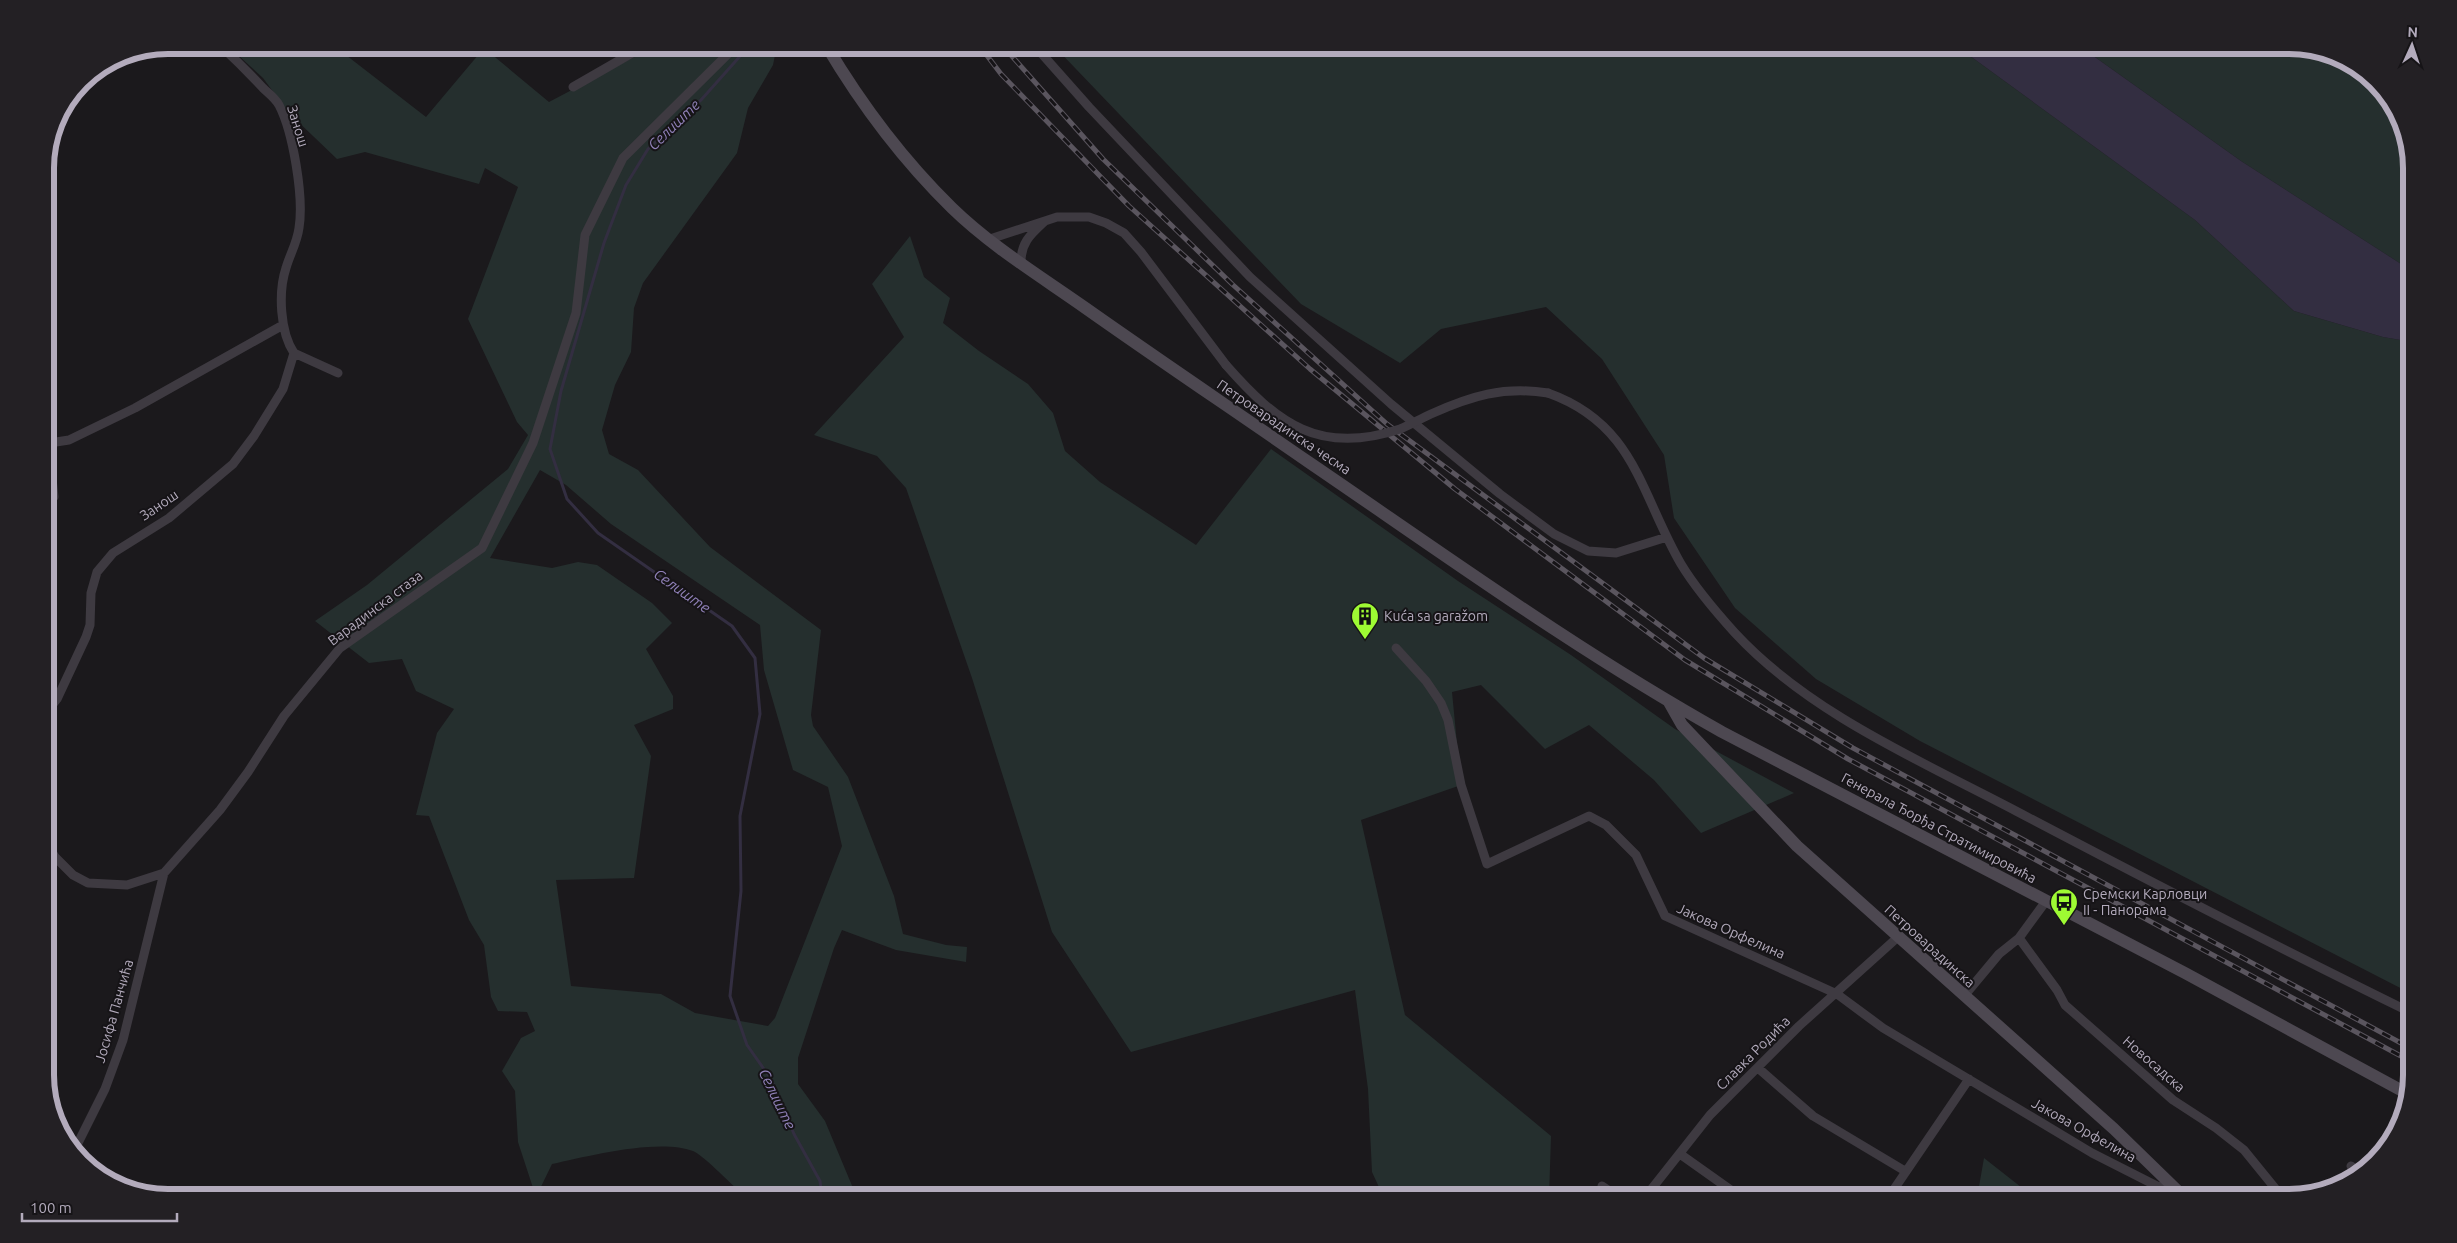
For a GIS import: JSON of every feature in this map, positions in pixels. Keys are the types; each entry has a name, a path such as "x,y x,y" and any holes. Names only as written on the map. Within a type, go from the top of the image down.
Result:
{"main road":[{"name":"Петроварадинска чесма","path":"832,54 870,111 901,152 953,208 990,239 1160,361 1445,556 1669,702"},
{"name":"Генерала Ђорђа Стратимировића","path":"1669,702 2402,1091"},
{"name":"Петроварадинска","path":"1669,702 1682,725 1797,846 2114,1129 2177,1189"}],"street":[{"name":"Занош","path":"54,703 86,637 90,625 91,593 98,572 113,553 169,518 232,464 254,436 283,389 294,353 287,342 282,315 286,268 294,252 299,227 299,181 278,104 250,72 230,54"},
{"path":"572,87 630,54"},
{"name":"Варадинска стаза","path":"164,873 220,810 248,772 284,716 340,648 482,548 534,443 576,313 585,235 623,158 729,54"},
{"path":"1042,54 1121,143 1250,277 1362,378 1500,494 1554,534 1588,551 1616,553 1667,537"},
{"path":"990,239 1057,216 1089,217 1106,223 1124,233 1141,252 1226,365 1252,394 1272,413 1296,428 1319,436 1342,438 1372,436 1400,428 1488,393 1512,390 1548,393 1583,408 1606,427 1624,447 1667,537 1690,578 1736,634 1773,668 1854,724 2068,838 2403,1009"},
{"path":"1021,262 1025,240 1046,219"},
{"path":"54,442 69,440 135,408 283,325"},
{"path":"294,353 338,373"},
{"name":"Јакова Орфелина","path":"1396,648 1426,682 1440,703 1448,720 1461,785 1487,864 1589,816 1606,825 1636,855 1665,916 1837,994 1883,1028 2092,1153 2166,1189"},
{"path":"54,855 73,875 88,883 127,885 164,873"},
{"name":"Јосифа Панчића","path":"77,1145 105,1089 122,1040 164,873"},
{"path":"1964,996 1999,954 2019,938 2046,901"},
{"name":"Славка Родића","path":"1652,1189 1710,1115 1799,1026 1837,994 1898,937"},
{"name":"Новосадска","path":"2019,938 2057,990 2065,1005 2173,1100 2216,1128 2244,1150 2276,1189"},
{"path":"1758,1068 1813,1116 1904,1171"},
{"path":"1893,1189 1969,1079"},
{"path":"1680,1154 1729,1189"},
{"path":"2351,1166 2355,1169"},
{"path":"1602,1186 1606,1189"}],"shaded area":[{"path":"237,54 345,54 426,117 479,54 491,54 549,102 640,54 775,54 773,65 748,108 737,153 643,283 634,308 631,352 615,385 602,430 609,454 638,470 710,547 821,630 811,715 813,726 848,777 894,896 903,934 946,945 967,947 966,962 896,950 842,930 834,948 798,1058 798,1084 825,1121 853,1189 737,1189 697,1153 679,1147 662,1146 623,1150 552,1164 540,1189 533,1189 518,1142 515,1091 502,1071 521,1038 535,1031 527,1012 498,1011 491,997 484,945 469,920 429,816 416,815 437,733 454,709 416,691 402,659 369,663 315,621 367,585 508,469 528,435 517,422 468,319 518,187 485,168 479,184 365,152 337,159 289,113 263,78","holes":["540,470 566,485 611,524 760,625 764,670 793,770 828,787 842,846 775,1018 768,1026 695,1013 661,994 571,986 556,880 634,878 651,756 634,725 673,709 673,696 646,649 672,623 652,603 597,565 578,562 552,568 490,558"]},
{"path":"1062,54 1967,54 2195,220 2294,311 2383,337 2403,340 2403,989 1920,741 1816,679 1735,608 1674,518 1664,455 1602,359 1546,307 1441,329 1400,363 1301,304"},
{"path":"1967,54 2091,54 2241,161 2403,265 2403,340 2383,337 2294,311 2195,220"},
{"path":"2091,54 2305,55 2340,65 2353,73 2375,92 2384,104 2392,117 2401,145 2403,160 2403,265 2241,161"},
{"path":"910,236 924,277 950,298 943,323 979,351 1028,384 1053,413 1065,451 1100,482 1196,545 1271,449 1458,581 1571,655 1675,729 1794,793 1701,833 1654,780 1589,725 1545,749 1481,685 1452,692 1461,785 1361,820 1405,1015 1551,1136 1549,1189 1380,1189 1372,1172 1368,1089 1355,990 1131,1052 1052,932 972,678 906,488 877,456 814,435 904,337 872,284"},
{"path":"1984,1158 2024,1189 1979,1189"}],"waterway":[{"name":"Селиште","path":"742,54 701,100 648,149 626,185 604,243 561,391 550,449 567,499 598,533 732,626 755,658 760,714 740,816 741,891 730,996 747,1045 771,1079 794,1134 820,1181 821,1189"}],"railway":[{"path":"986,54 1001,74 1129,206 1310,369 1455,489 1685,660 1848,759 2403,1057"},
{"path":"1010,54 1103,159 1232,284 1387,424 1704,658 1853,748 2403,1044"}],"place":[{"name":"Kuća sa garažom","path":"1365,640"},
{"name":"Сремски Карловци II - Панорама","path":"2064,926"}]}
